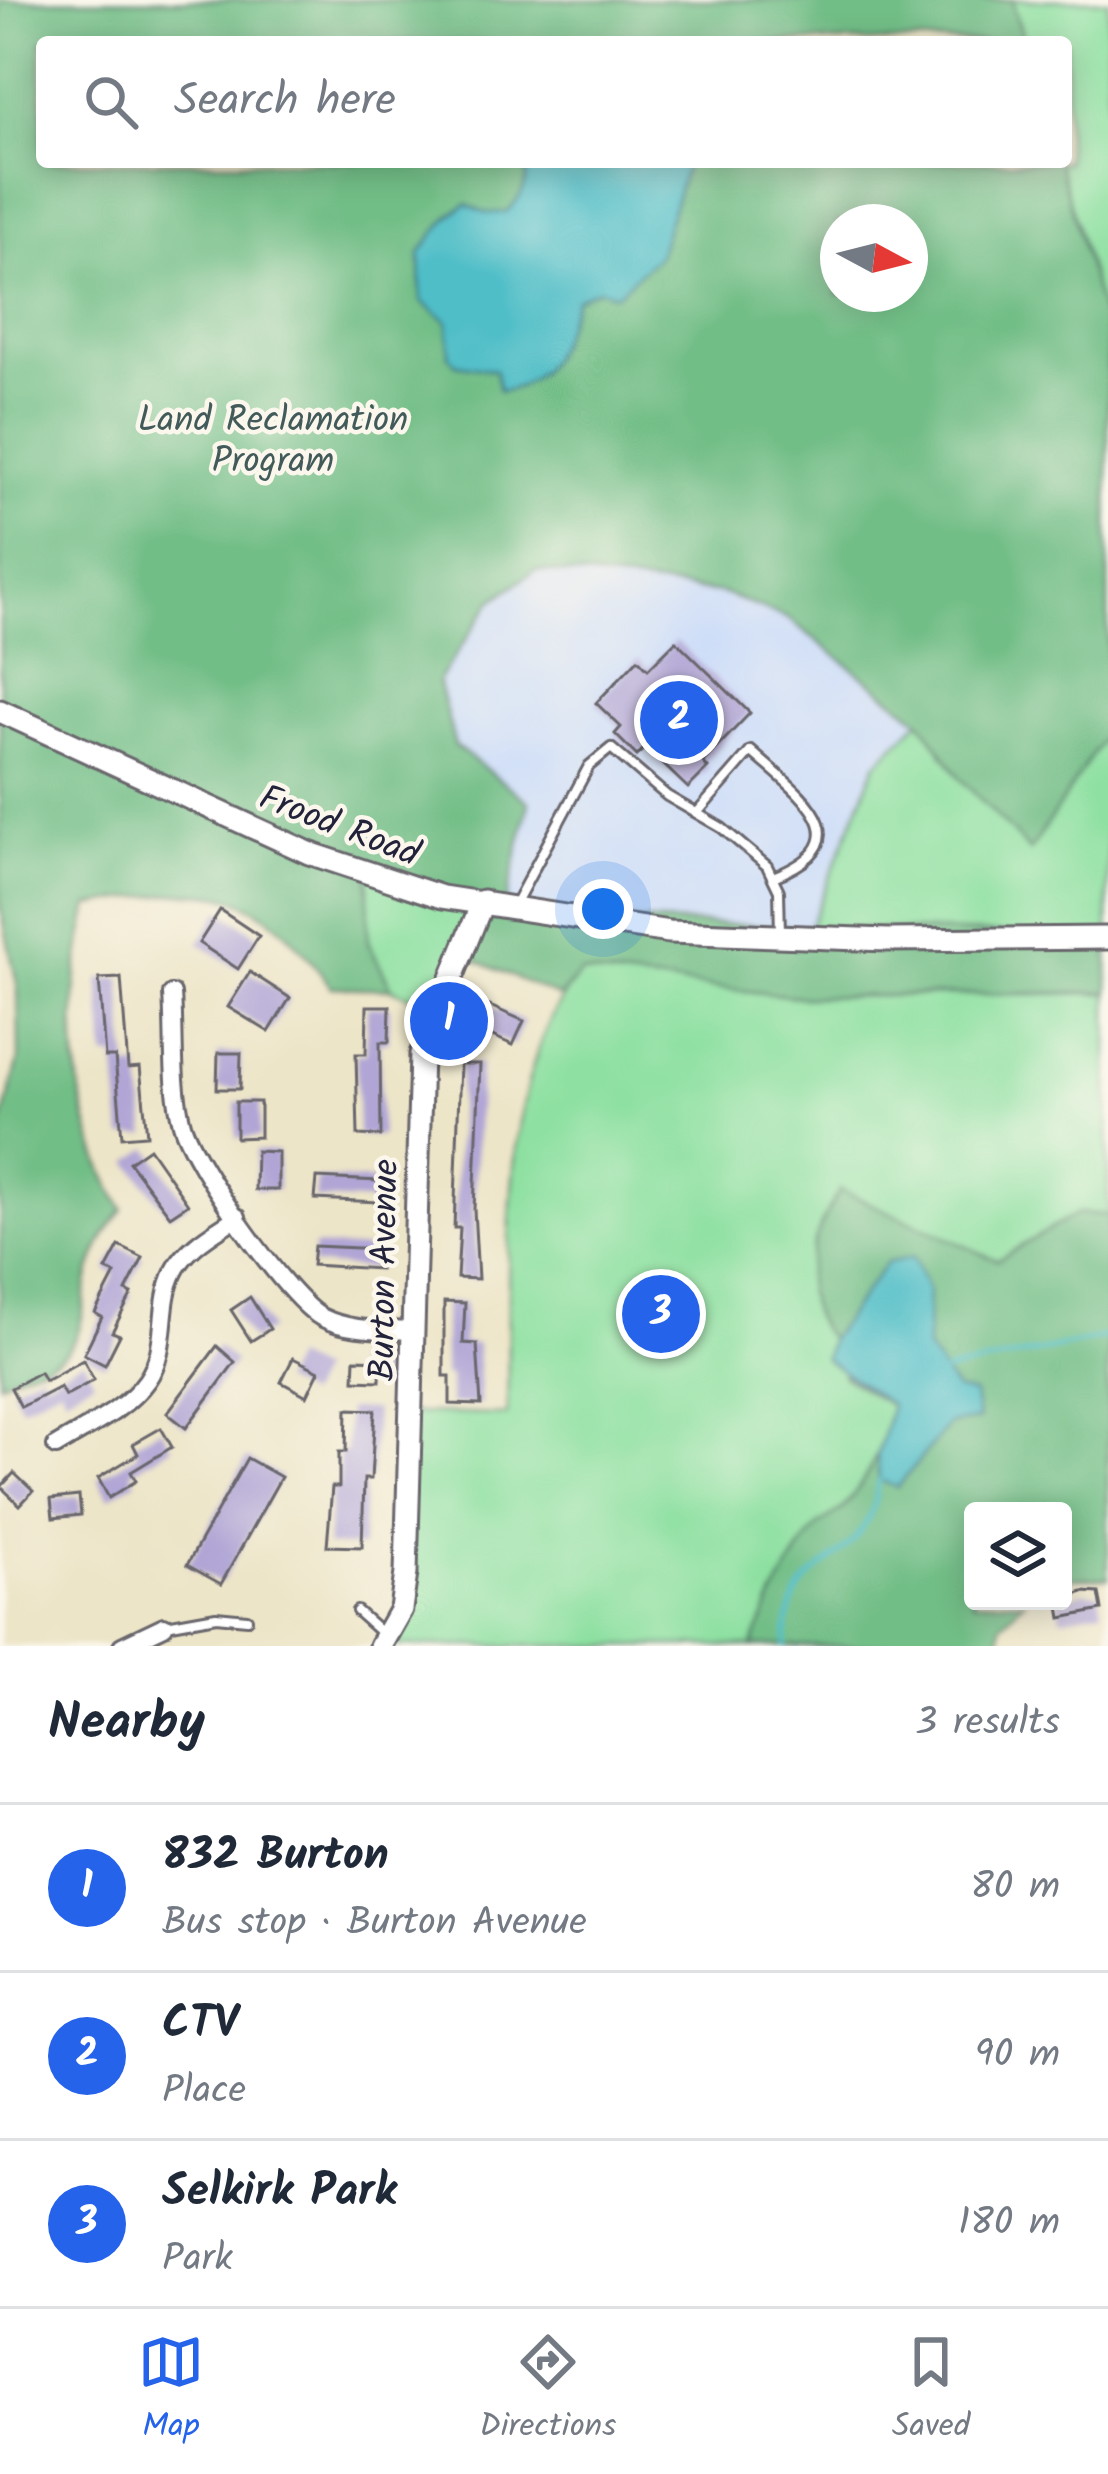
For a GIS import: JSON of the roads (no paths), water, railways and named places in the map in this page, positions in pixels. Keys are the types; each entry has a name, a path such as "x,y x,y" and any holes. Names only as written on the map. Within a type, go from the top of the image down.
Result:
{"street":[{"name":"Frood Road","path":"0,711 356,872 442,897 669,932 780,938 1108,938"},
{"name":"Burton Avenue","path":"383,1642 401,1609 406,1573 421,1054 483,901"},
{"path":"172,994 182,1124 237,1216 290,1291 316,1315 368,1329 415,1330"},
{"path":"56,1446 117,1408 146,1382 160,1354 173,1274 199,1243 237,1216"},
{"path":"122,1646 164,1625"}],"lane":[{"path":"513,907 589,766 610,748 767,866 779,891 780,938"},
{"path":"697,813 751,751 818,811 823,829 817,848 800,866 772,877"},
{"path":"357,1611 383,1642"},
{"path":"164,1625 216,1616 247,1619"}],"water":[{"path":"526,168 685,168 658,256 616,294 598,289 576,299 558,344 541,370 516,387 499,391 495,370 456,364 449,356 448,322 421,301 420,253 467,204 487,213 506,212 517,201"},
{"path":"913,1257 928,1292 927,1349 956,1390 974,1394 978,1420 949,1424 897,1488 879,1480 877,1456 891,1405 825,1359 830,1339 886,1263"}],"waterway":[{"path":"944,1372 1108,1337"},
{"path":"785,1646 796,1597 857,1536 871,1513 879,1480"}],"place":[{"name":"CTV","path":"679,720"},
{"name":"832 Burton","path":"449,1021"},
{"name":"Selkirk Park","path":"661,1314"}],"park label":[{"name":"Land Reclamation Program","path":"273,438"}]}
